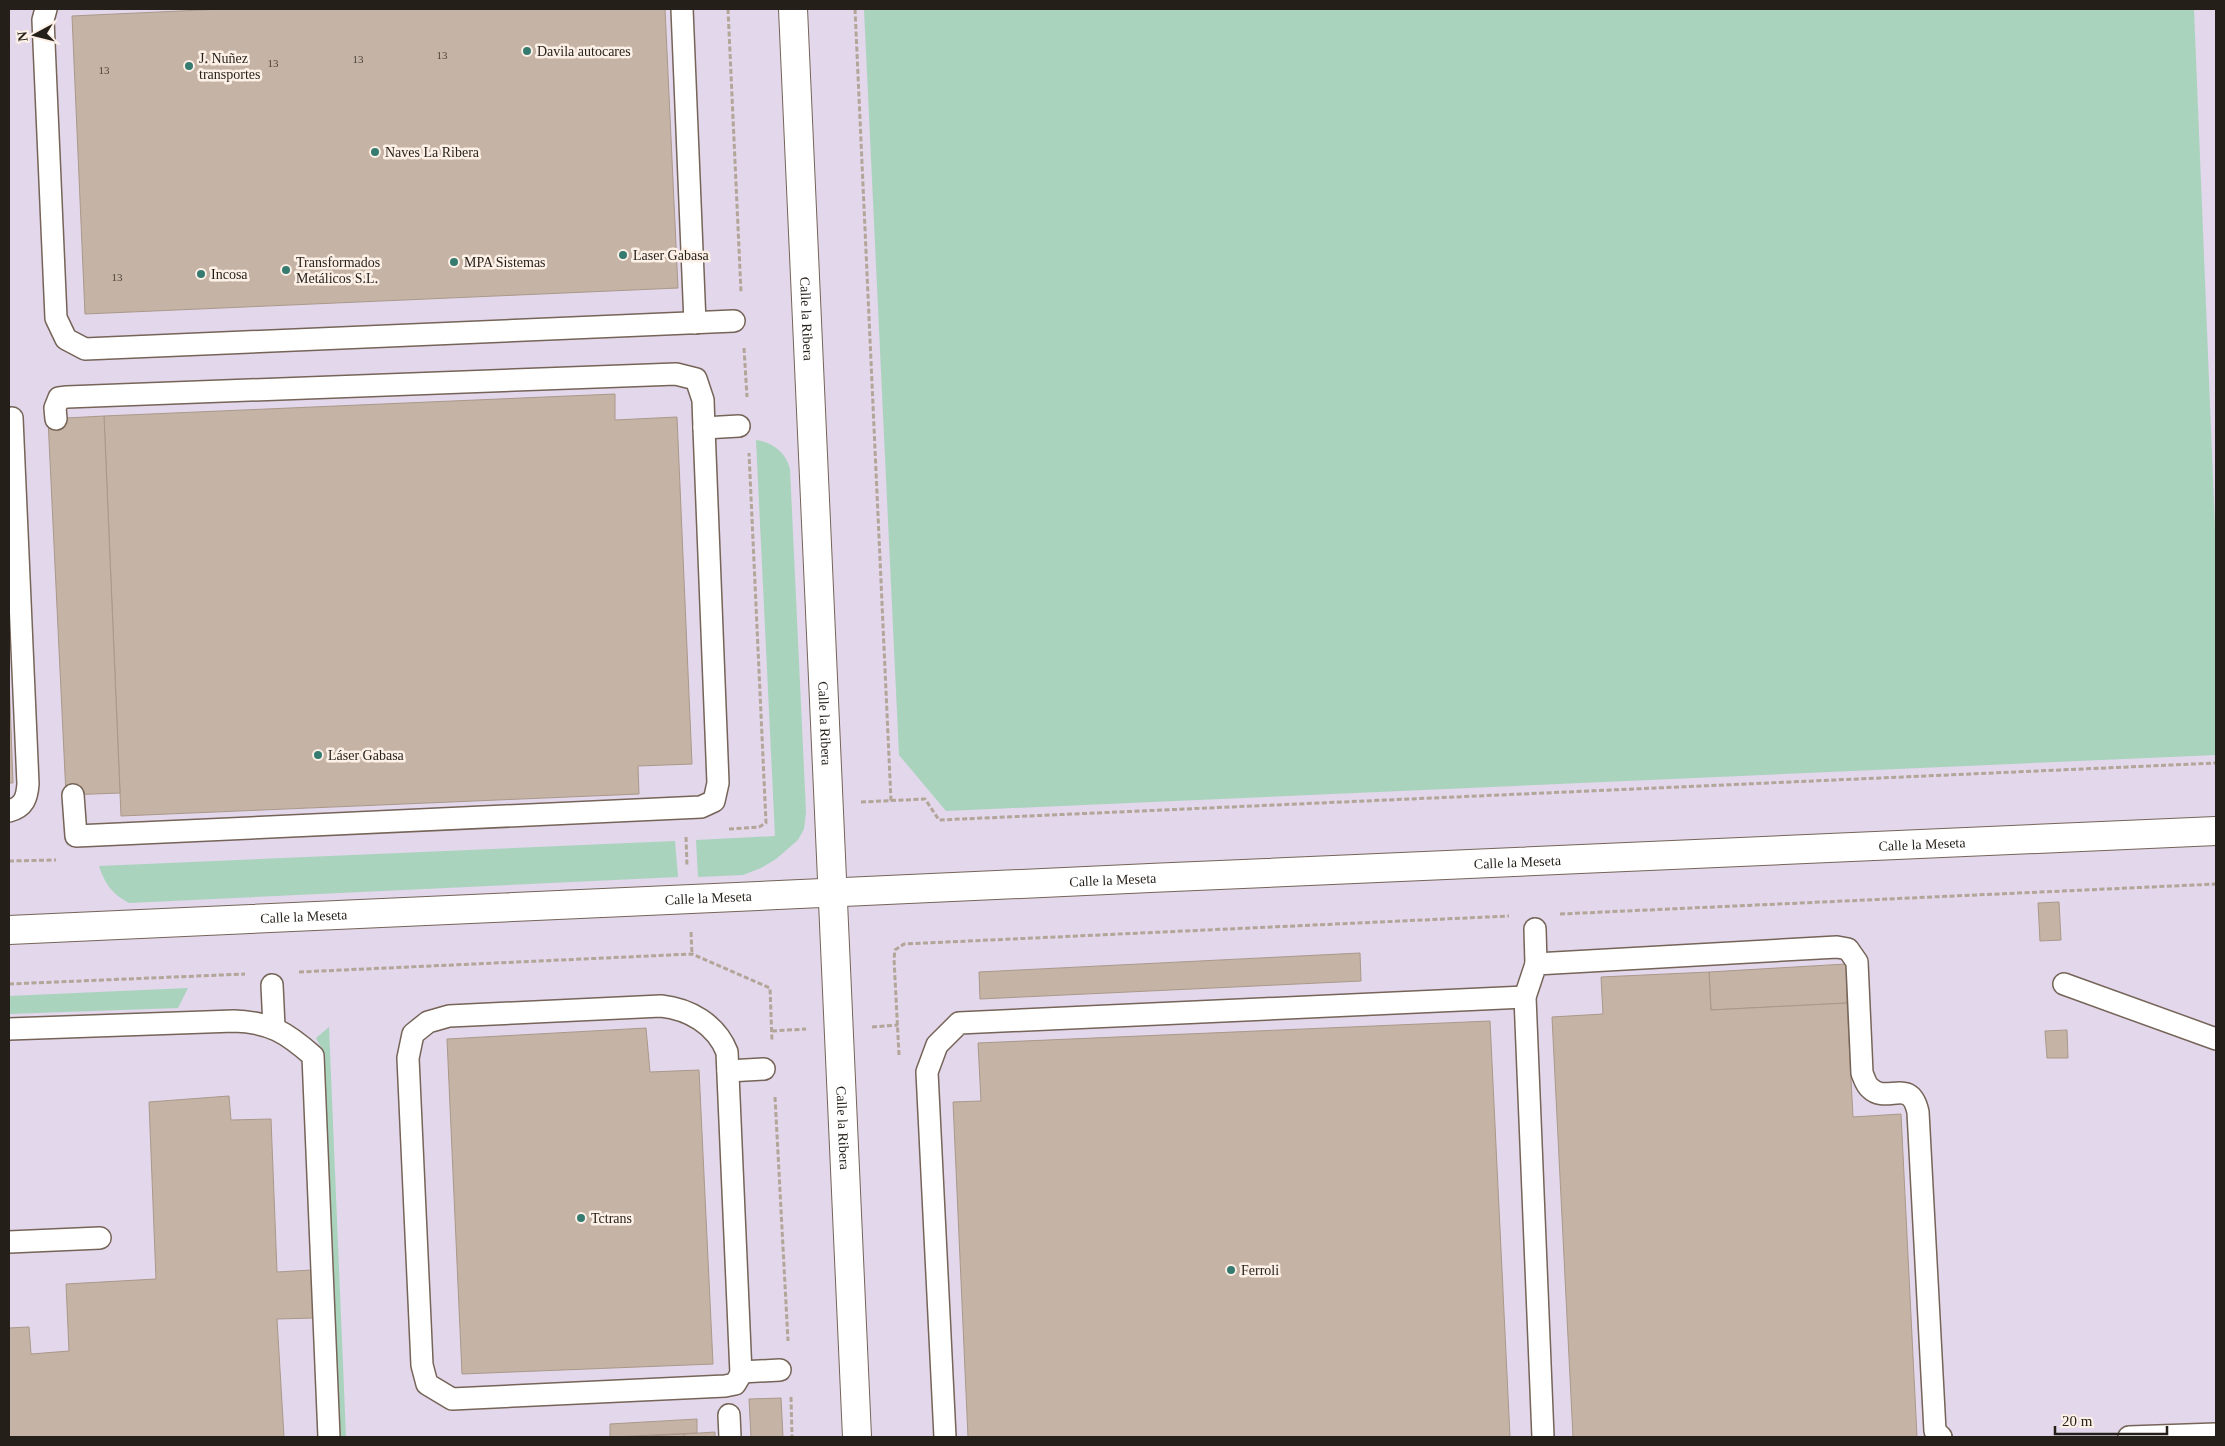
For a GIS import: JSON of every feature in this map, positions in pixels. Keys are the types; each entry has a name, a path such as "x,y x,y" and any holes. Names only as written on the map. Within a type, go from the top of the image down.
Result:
{"street":[{"name":"Calle la Ribera","path":"793,9 857,1437"},
{"name":"Calle la Meseta","path":"9,930 2216,831"}],"lane":[{"path":"46,9 43,20 56,318 66,338 85,349 695,323 739,330"},
{"path":"682,9 695,323"},
{"path":"56,419 55,408 59,398 676,374 696,379 703,400 718,783 714,801 701,808 77,843 73,795"},
{"path":"704,428 743,416"},
{"path":"9,811 20,807 27,798 28,784 12,418"},
{"path":"1535,929 1536,964 1525,997 1543,1437"},
{"path":"1536,964 1836,947 1848,949 1853,954 1857,962 1862,1074 1868,1087 1877,1093 1908,1094 1915,1100 1918,1112 1934,1431 1941,1437"},
{"path":"2064,984 2216,1039"},
{"path":"272,985 274,1027"},
{"path":"944,1437 922,1163 927,1072 937,1045 959,1024 1525,997"},
{"path":"661,1006 679,1008 702,1020 722,1041 727,1052 741,1372 735,1384 725,1386 452,1399 427,1384 422,1365 408,1058 413,1034 428,1022 449,1016 661,1006"},
{"path":"9,1030 234,1020 274,1027 296,1040 313,1056 329,1437"},
{"path":"728,1071 764,1069"},
{"path":"9,1242 100,1238"},
{"path":"741,1372 780,1370"},
{"path":"729,1415 730,1437"},
{"path":"2129,1437 2216,1434"}],"path":[{"path":"728,9 742,301"},
{"path":"855,9 891,801"},
{"path":"739,330 743,416"},
{"path":"722,829 759,827 766,822 749,446"},
{"path":"857,802 925,799 939,820 2216,763"},
{"path":"1554,914 2216,884"},
{"path":"900,1065 894,959 895,950 904,944 1514,916"},
{"path":"291,972 692,954 770,988 772,1050"},
{"path":"9,984 252,974"},
{"path":"774,1088 788,1350"},
{"path":"790,1389 792,1437"}],"shaded area":[{"path":"9,9 2216,9 2216,1437 9,1437"}],"green space":[{"path":"864,9 2194,9 2216,553 2216,755 946,811 899,755"},
{"path":"756,440 768,443 778,449 790,469 806,812 804,829 798,840 776,859 761,868 743,875 698,877 696,840 775,836"},
{"path":"675,841 678,877 129,903 110,888 99,866"},
{"path":"188,988 178,1008 9,1014 9,996"},
{"path":"329,1027 346,1437 338,1437 322,1049 316,1038"}],"building":[{"name":"Naves La Ribera","path":"223,9 665,9 678,288 85,314 72,16"},
{"path":"615,394 615,420 677,417 692,764 638,766 639,794 121,816 104,416"},
{"path":"104,416 120,793 66,795 48,419"},
{"path":"9,676 13,783 9,783"},
{"path":"2059,902 2061,940 2040,941 2038,903"},
{"path":"1360,953 1361,981 980,999 979,972"},
{"path":"1846,964 1847,1003 1711,1010 1709,972"},
{"path":"1709,972 1711,1010 1847,1003 1853,1117 1901,1114 1917,1437 1573,1437 1552,1017 1603,1014 1601,977"},
{"name":"Ferroli","path":"1490,1021 1510,1437 968,1437 953,1102 981,1101 978,1043"},
{"name":"Tctrans","path":"646,1028 650,1072 699,1070 713,1364 462,1374 447,1039"},
{"path":"2067,1030 2068,1058 2047,1058 2045,1031"},
{"path":"229,1096 231,1120 271,1119 277,1272 312,1270 314,1318 277,1319 284,1437 9,1437 9,1328 29,1327 31,1354 69,1351 66,1284 156,1279 149,1102"},
{"path":"781,1398 783,1437 751,1437 749,1399"},
{"path":"697,1419 697,1433 610,1437 610,1424"},
{"path":"715,1432 715,1437 684,1437 684,1434"},
{"path":"684,1434 684,1437 630,1437"}],"place":[{"name":"Davila autocares","path":"527,51"},
{"name":"J. Nuñez transportes","path":"189,66"},
{"name":"Naves La Ribera","path":"375,152"},
{"name":"Laser Gabasa","path":"623,255"},
{"name":"MPA Sistemas","path":"454,262"},
{"name":"Transformados Metálicos S.L.","path":"286,270"},
{"name":"Incosa","path":"201,274"},
{"name":"Láser Gabasa","path":"318,755"},
{"name":"Tctrans","path":"581,1218"},
{"name":"Ferroli","path":"1231,1270"}]}
